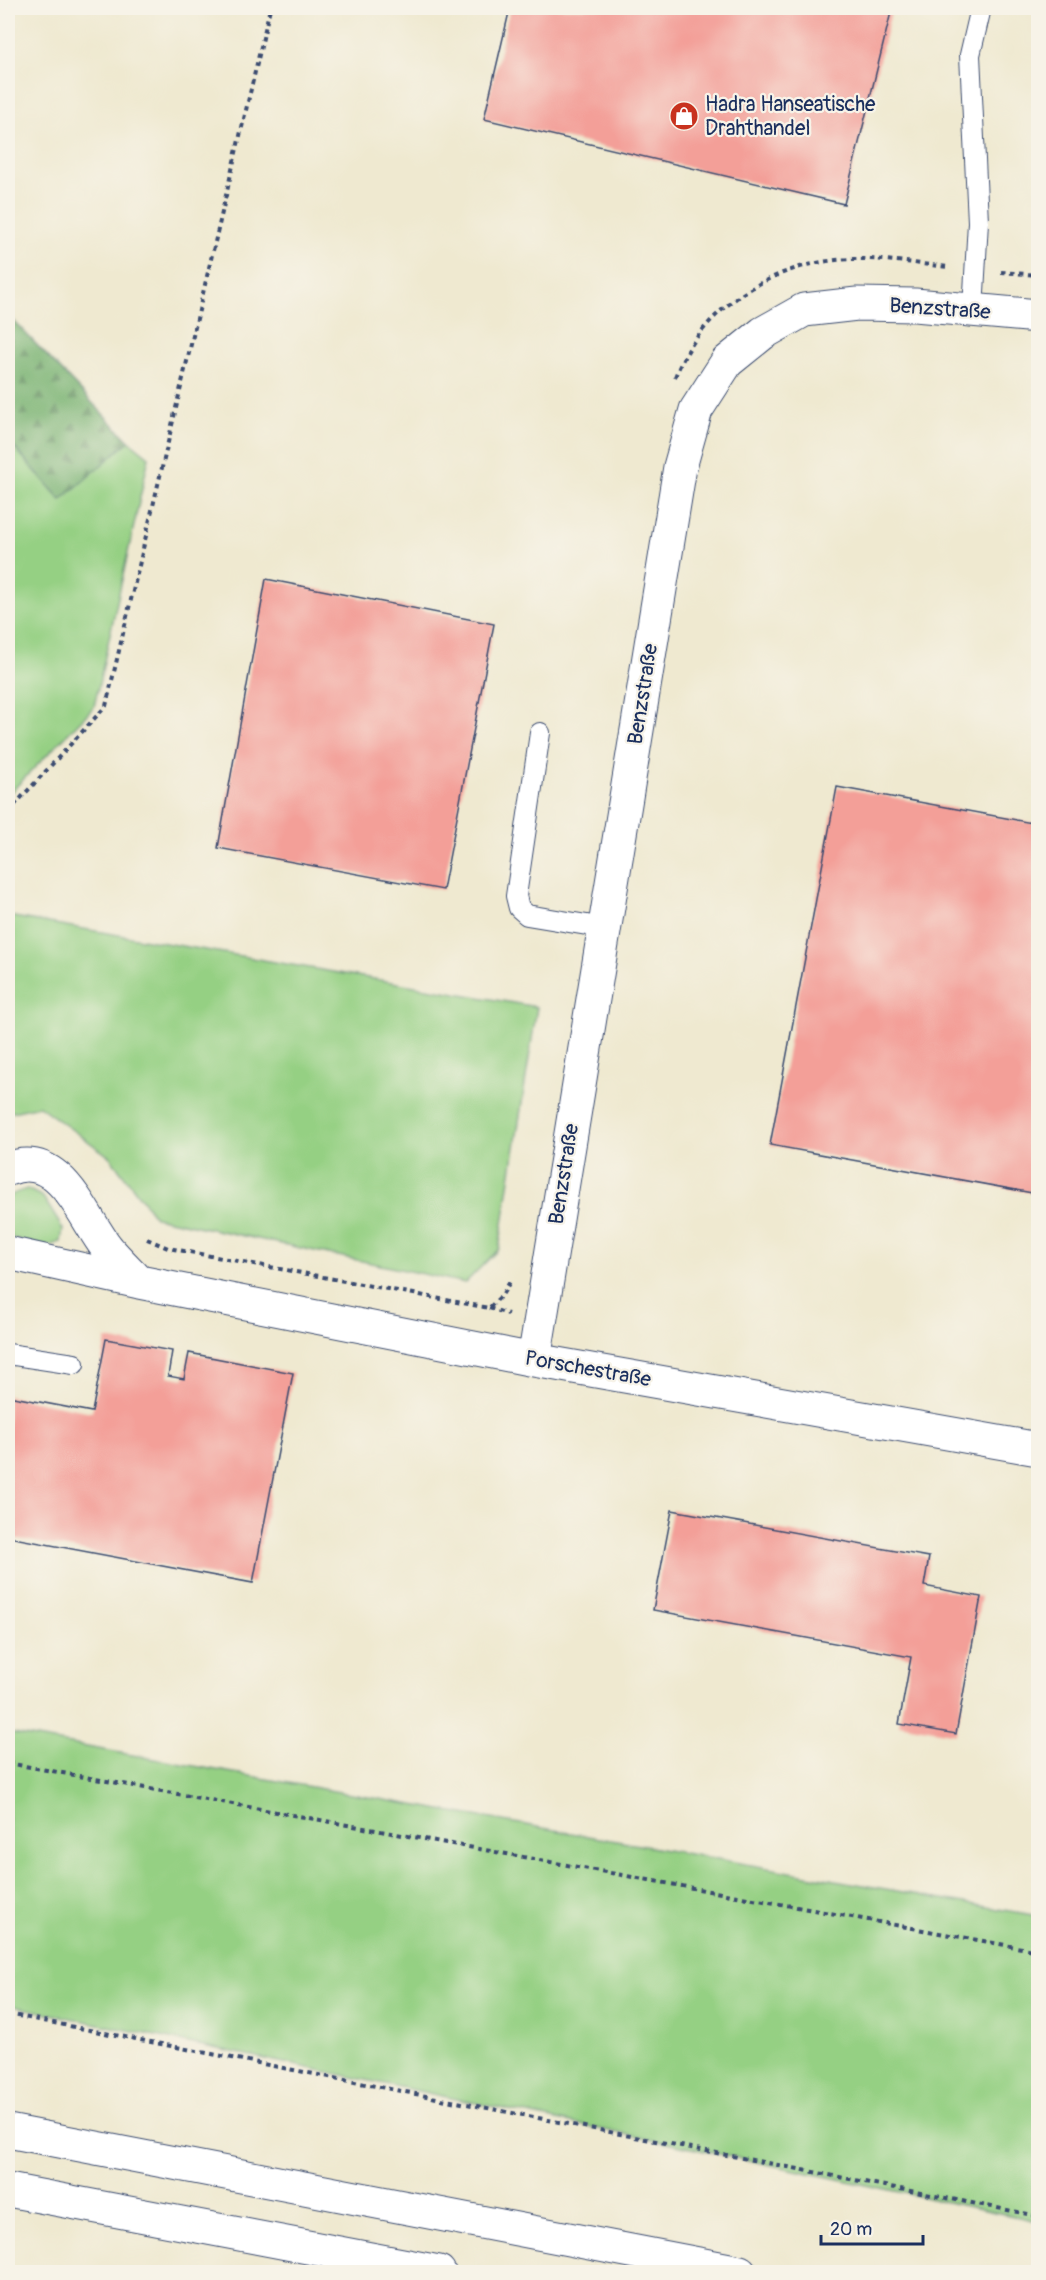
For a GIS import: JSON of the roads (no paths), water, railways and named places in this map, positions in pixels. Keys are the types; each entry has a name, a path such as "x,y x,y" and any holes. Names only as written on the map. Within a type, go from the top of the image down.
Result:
{"main road":[{"name":"Benzstraße","path":"534,1360 680,467 696,410 727,362 763,333 804,310 857,304 915,305 1038,316"},
{"path":"8,1169 35,1165 51,1172 70,1192 107,1248 139,1282"},
{"name":"Porschestraße","path":"8,1254 534,1360 1038,1449"},
{"path":"8,2131 740,2272"},
{"path":"8,2190 440,2272"}],"lane":[{"path":"973,310 978,222 970,55 981,8"},
{"path":"540,733 516,896 519,908 527,915 605,928"},
{"path":"8,1354 74,1364"}],"place":[{"name":"Hadra Hanseatische Drahthandel","path":"684,116"}]}
